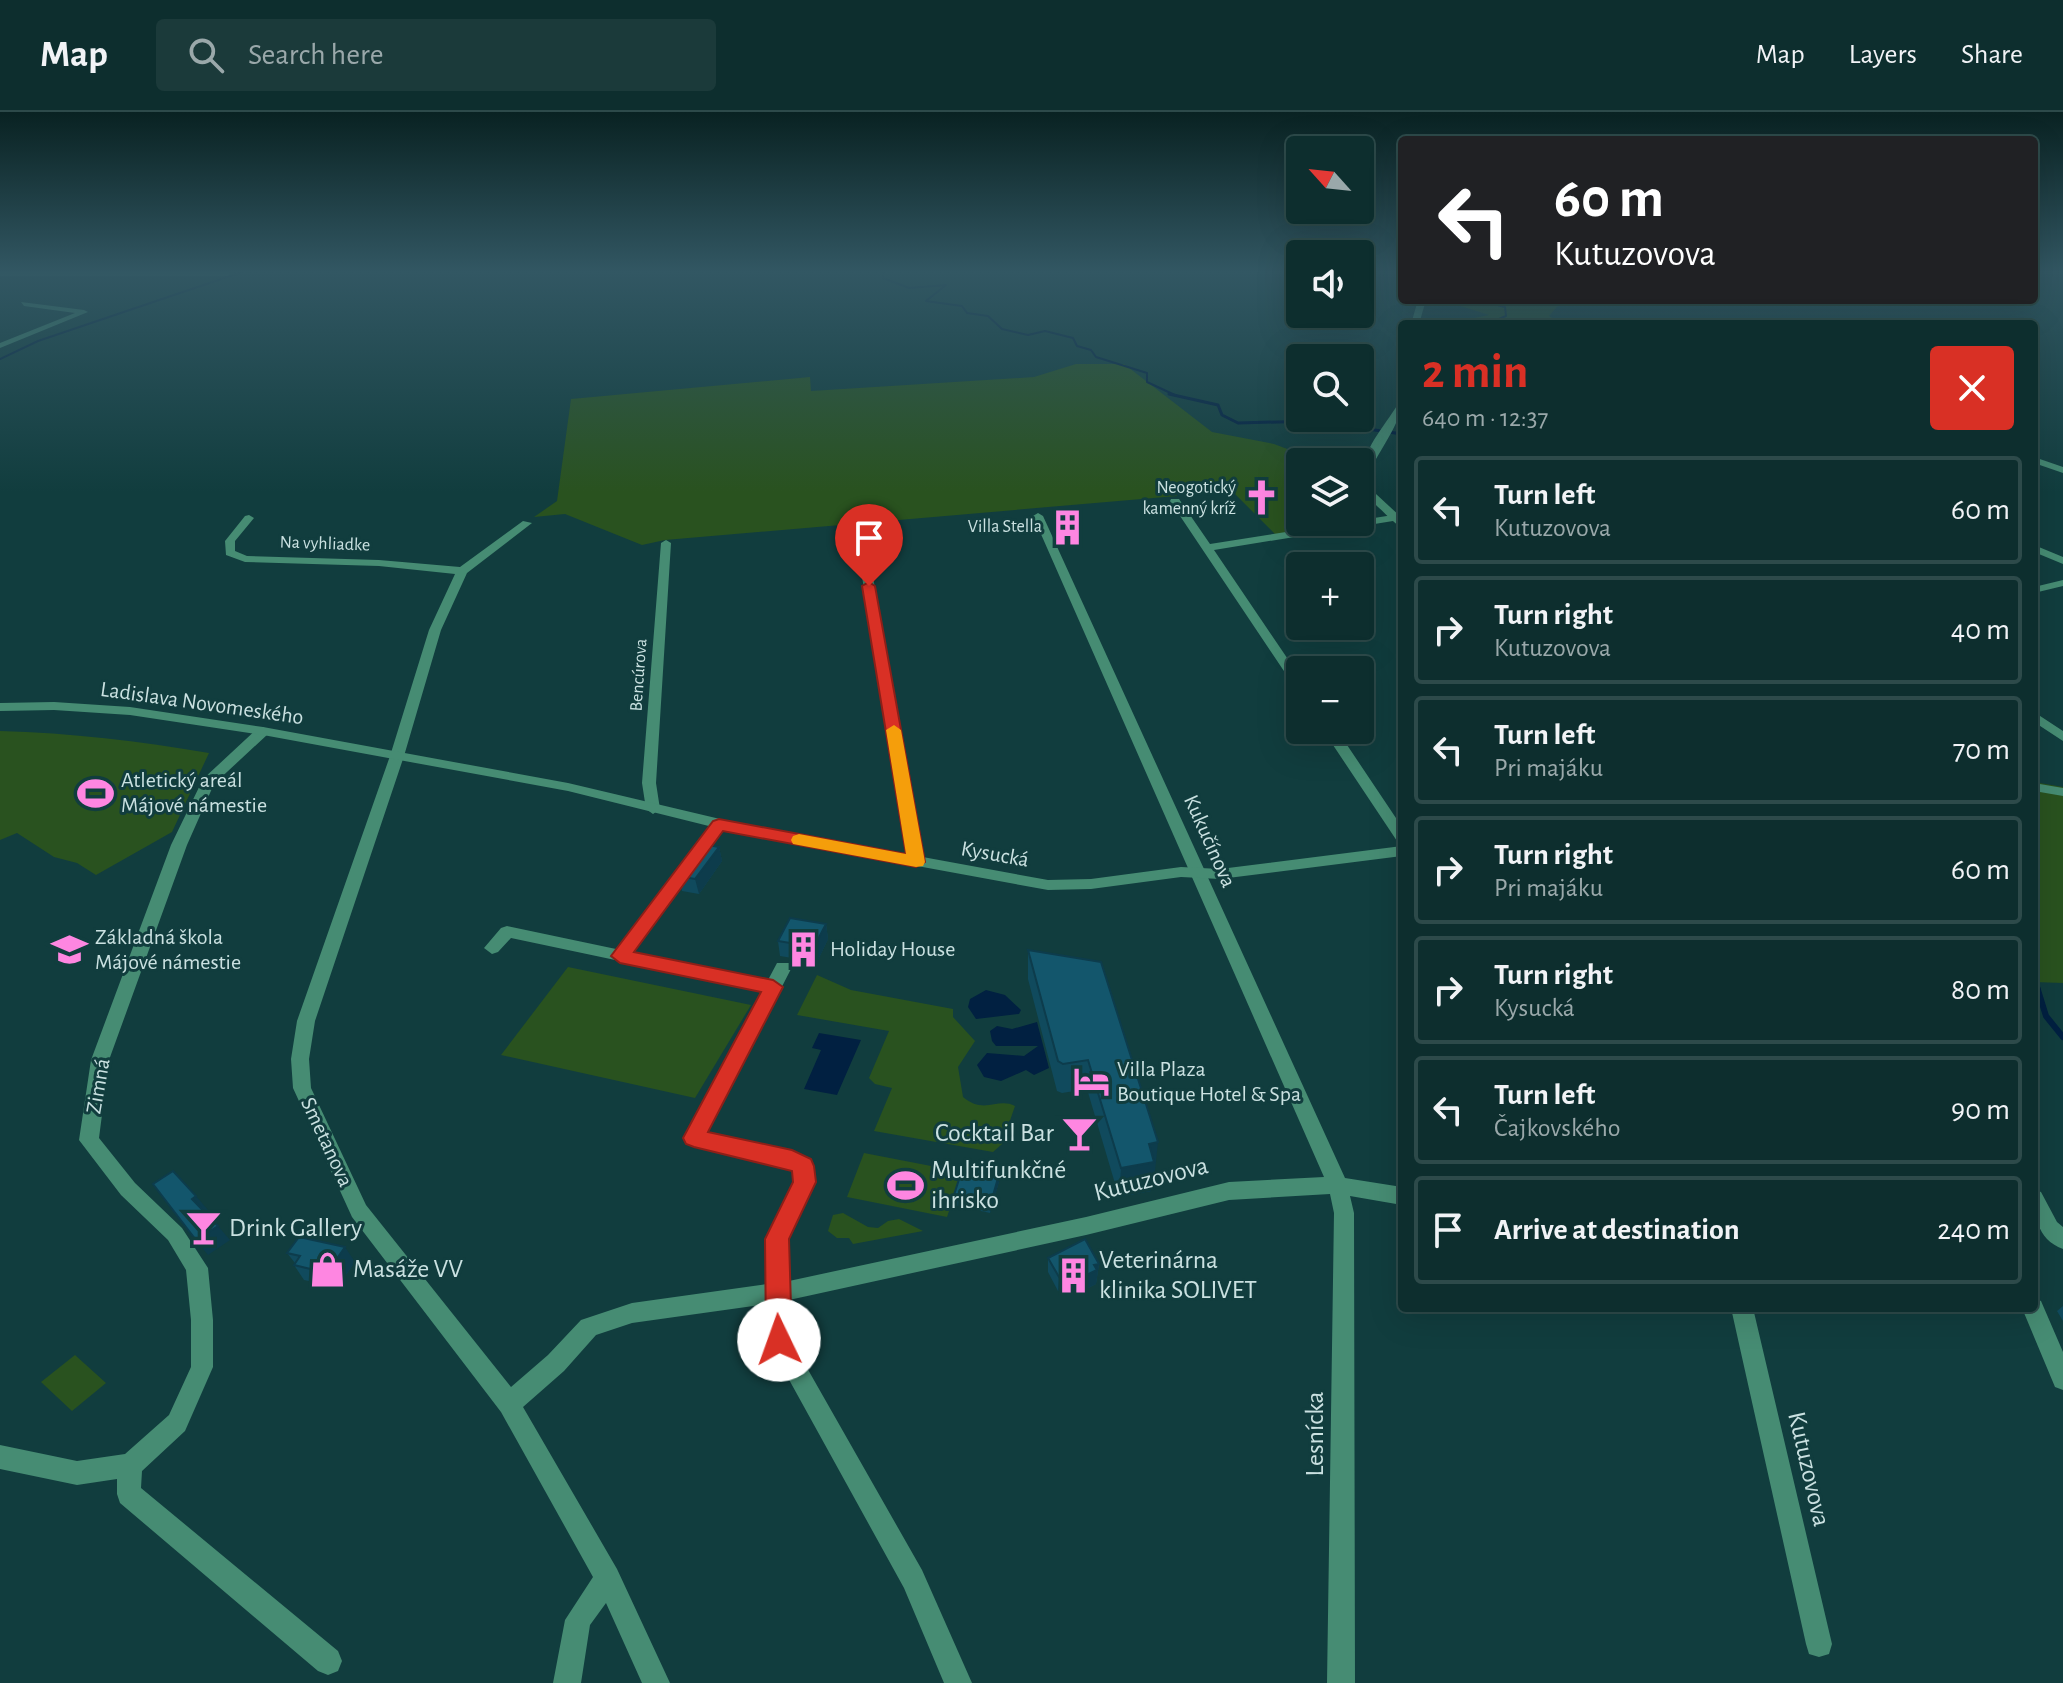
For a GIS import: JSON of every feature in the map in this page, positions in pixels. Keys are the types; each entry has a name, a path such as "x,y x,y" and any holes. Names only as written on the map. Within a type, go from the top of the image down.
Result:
{"street":[{"path":"1398,411 1364,473 1371,495 1398,521"},
{"path":"2038,461 2063,470"},
{"path":"1175,501 1286,665"},
{"name":"Kukučínova","path":"1038,516 1338,1185"},
{"name":"Na vyhliadke","path":"249,518 230,541 230,553 245,559 379,563 462,571"},
{"path":"1208,548 1398,521"},
{"name":"Smetanova","path":"527,523 462,571 435,630 397,756 306,1021 300,1059 302,1088 359,1211 509,1404 608,1578 656,1683"},
{"path":"859,527 916,862"},
{"name":"Bencúrova","path":"653,809 649,783 666,543"},
{"path":"2038,550 2063,561"},
{"path":"2038,589 2063,583"},
{"name":"Ladislava Novomeského","path":"0,707 54,706 130,711 397,756"},
{"path":"2038,719 2063,737"},
{"name":"Zimná","path":"130,1465 177,1423 202,1367 202,1320 197,1268 175,1234 128,1189 89,1140 100,1060 179,845 208,782 263,731"},
{"path":"1339,744 1398,832"},
{"name":"Kysucká","path":"397,756 568,787 719,825 1048,885 1091,884 1181,872 1220,874 1398,852"},
{"path":"2038,788 2063,792"},
{"path":"620,956 719,825"},
{"path":"492,948 507,932 773,987"},
{"path":"783,967 694,1138 792,1159 803,1166 804,1182 777,1239 779,1340 913,1579 958,1683"},
{"name":"Kutuzovova","path":"509,1404 556,1363 589,1327 632,1313 777,1293 1086,1226 1229,1191 1338,1185 1398,1195"},
{"name":"Lesnícka","path":"1338,1185 1344,1213 1341,1683"},
{"path":"2038,1206 2050,1228 2063,1240"},
{"name":"Kutuzovova","path":"1743,1312 1819,1644"},
{"path":"2035,1312 2063,1379"},
{"path":"0,1457 77,1473 130,1465 129,1494 328,1661"},
{"path":"567,1683 578,1620 608,1578"}],"green space":[{"path":"1076,364 1124,364 1212,432 1286,448 1286,534 1277,536 1226,485 1174,489 1177,496 665,540 642,545 565,514 534,517 557,501 571,399 810,377 811,391 1034,377"},
{"name":"Atletický areál Májové námestie","path":"0,731 105,738 209,753 172,832 96,875 77,863 54,857 17,833 0,840"},
{"path":"2038,783 2063,787 2063,983 2038,982"},
{"path":"568,967 751,1005 695,1098 501,1055"},
{"path":"817,975 851,990 953,1009 953,1017 975,1041 958,1067 963,1097 978,1105 1003,1103 1015,1106 1002,1144 993,1152 874,1131 892,1088 875,1084 869,1078 889,1031 797,1015"},
{"name":"Multifunkčné ihrisko","path":"864,1153 962,1172 947,1217 847,1197"},
{"path":"843,1213 868,1227 878,1228 888,1221 899,1219 923,1231 853,1244 849,1238 837,1238 828,1231 833,1215"},
{"path":"75,1355 106,1383 72,1411 41,1382"}],"water":[{"path":"986,990 1005,995 1021,1010 1019,1014 976,1019 968,1007 970,999"},
{"path":"1037,1022 1049,1068 1034,1075 1026,1070 1001,1081 984,1077 977,1065 987,1053 1024,1056 1038,1046 996,1046 990,1031 997,1026 1012,1029"},
{"path":"819,1033 861,1040 837,1095 804,1089 821,1050 812,1048"}],"building":[{"path":"702,844 719,847 695,879 678,876"},
{"path":"790,918 826,924 814,947 778,941"},
{"name":"Villa Plaza Boutique Hotel & Spa","path":"1028,950 1101,962 1158,1142 1149,1144 1154,1162 1121,1168 1088,1060 1063,1064 1058,1061"},
{"path":"964,1164 1000,1171 990,1206 953,1198"},
{"name":"Drink Gallery","path":"173,1171 196,1196 192,1199 218,1226 196,1240 153,1184"},
{"path":"299,1237 345,1247 327,1273 294,1265 300,1256 287,1253"},
{"path":"1085,1239 1099,1264 1094,1265 1097,1270 1082,1277 1079,1272 1059,1277 1048,1258"}],"waterway":[{"path":"0,359 29,345"},
{"path":"1077,345 1091,350 1096,357 1147,373 1147,382 1176,396"},
{"path":"1169,394 1176,396"},
{"path":"1176,396 1218,405 1222,415 1238,423 1313,421 1398,433"},
{"path":"2038,990 2046,1016 2063,1037"}],"slow traffic":[{"path":"799,840 916,862 894,730"}],"place":[{"name":"Neogotický kamenný kríž","path":"1262,498"},
{"name":"Villa Stella","path":"1068,527"},
{"name":"Atletický areál Májové námestie","path":"95,793"},
{"name":"Holiday House","path":"804,949"},
{"name":"Základná škola Májové námestie","path":"69,950"},
{"name":"Villa Plaza Boutique Hotel & Spa","path":"1091,1082"},
{"name":"Cocktail Bar","path":"1080,1133"},
{"name":"Multifunkčné ihrisko","path":"905,1185"},
{"name":"Drink Gallery","path":"203,1228"},
{"name":"Masáže VV","path":"327,1269"},
{"name":"Veterinárna klinika SOLIVET","path":"1073,1275"}],"route":[{"path":"779,1340 777,1239 804,1182 803,1166 792,1159 694,1138 773,987 620,956 719,825 916,862 869,586"}]}
